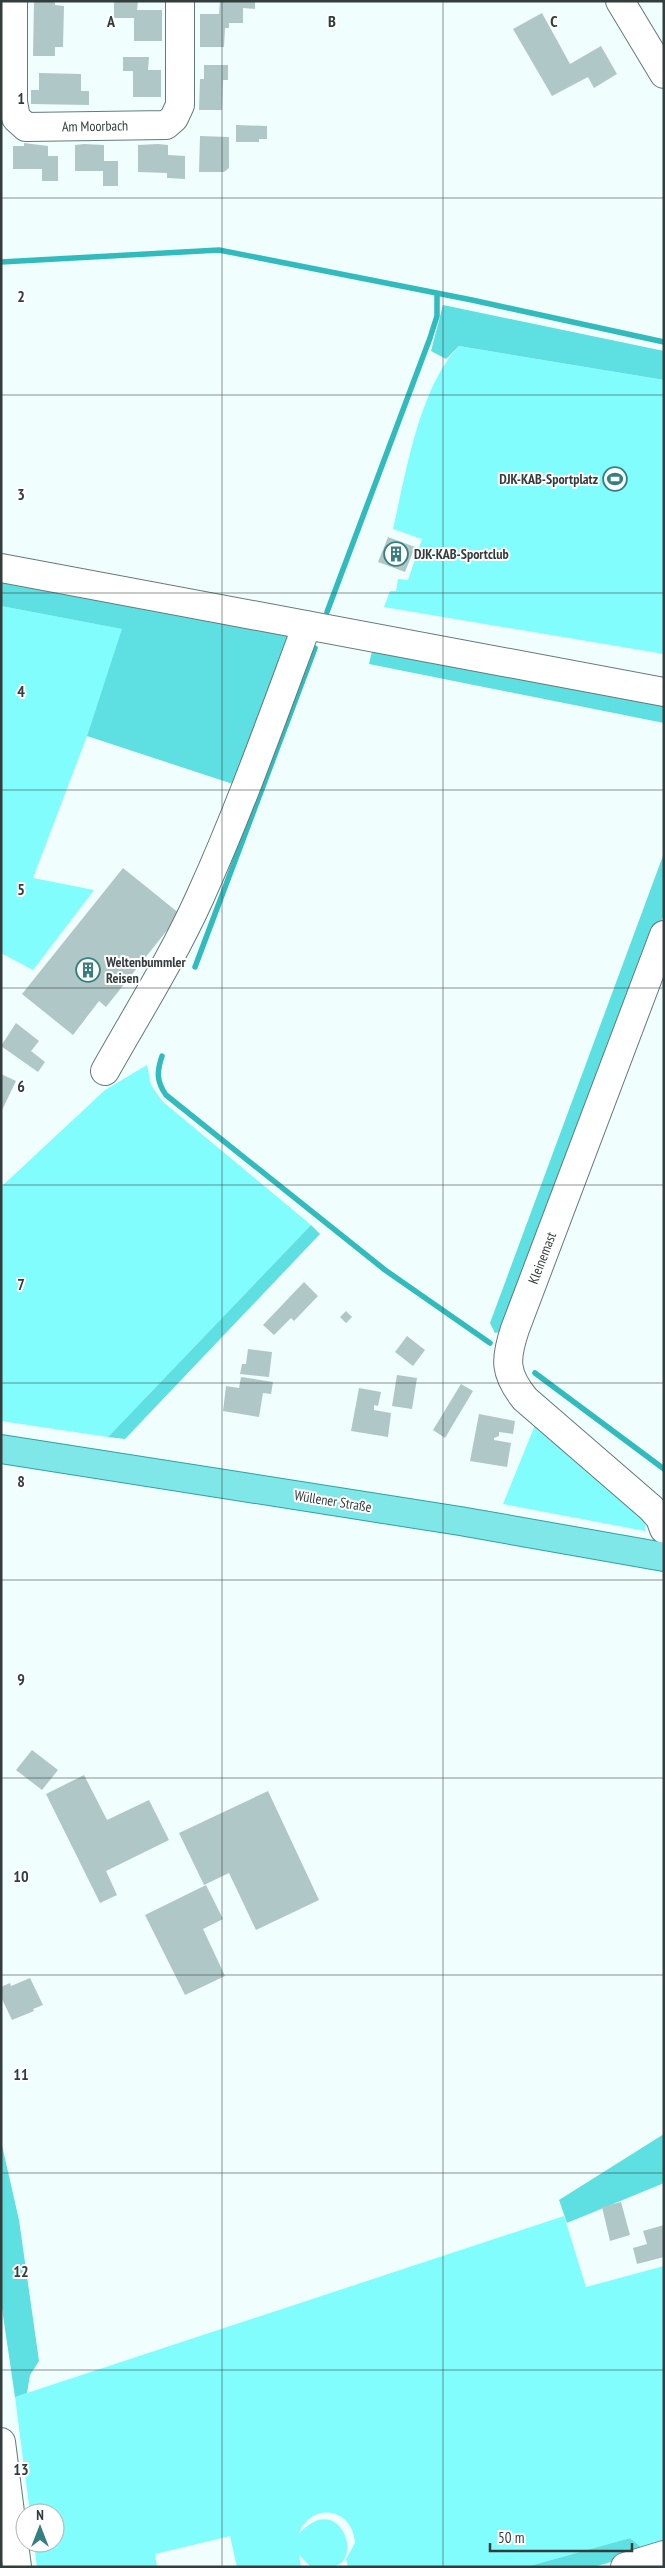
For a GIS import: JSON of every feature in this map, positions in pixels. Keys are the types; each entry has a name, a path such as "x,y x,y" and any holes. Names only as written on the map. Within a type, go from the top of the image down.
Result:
{"main road":[{"name":"Wüllener Straße","path":"1,1449 450,1519 664,1557"}],"street":[{"name":"Am Moorbach","path":"13,1 13,102 16,118 26,127 166,125 174,118 180,105 180,1"},
{"path":"620,1 664,74"},
{"path":"1,568 664,692"},
{"path":"105,1071 173,951 200,898 307,625"},
{"name":"Kleinemast","path":"664,935 515,1329 507,1361 514,1386 525,1399 651,1508 660,1518 664,1529"},
{"path":"1,2442 17,2567"},
{"path":"625,2567 664,2556"}],"shaded area":[{"path":"443,305 664,351 664,380 459,346 446,359 431,351"},
{"path":"459,346 664,380 664,654 384,607 390,591 396,591 398,579 408,580 422,539 393,529 409,458 424,408 445,364"},
{"path":"1,581 287,635 292,643 239,786 87,736 122,629 1,606"},
{"path":"1,606 123,629 87,736 33,878 94,890 33,970 1,953"},
{"path":"373,647 664,701 664,723 369,664"},
{"path":"664,853 664,914 504,1331 495,1333 490,1323"},
{"path":"147,1065 151,1085 162,1101 311,1225 108,1437 1,1421 1,1187 105,1090"},
{"path":"311,1225 320,1234 125,1439 108,1437"},
{"path":"535,1425 635,1510 645,1523 645,1531 503,1504"},
{"path":"664,2134 664,2183 567,2223 559,2200"},
{"path":"1,2141 19,2220 39,2361 30,2375 27,2393 15,2397 1,2302"},
{"path":"564,2216 586,2287 664,2266 664,2547 647,2552 630,2538 526,2567 348,2567 346,2559 355,2543 352,2531 347,2522 339,2516 321,2513 312,2517 304,2524 298,2535 312,2523 324,2519 335,2522 347,2540 347,2551 343,2561 334,2567 311,2567 299,2555 301,2567 237,2567 230,2536 155,2554 157,2567 37,2567 35,2553 65,2553 65,2503 29,2503 15,2397"},
{"path":"630,2538 647,2552 593,2567 526,2567"}],"building":[{"path":"34,1 55,1 55,5 64,6 63,47 55,47 55,56 33,56"},
{"path":"114,1 138,1 137,10 162,10 162,41 134,41 134,18 114,18"},
{"path":"220,1 255,1 255,9 243,8 243,23 229,23 229,28 225,28 224,47 200,47 200,14 219,14"},
{"path":"542,13 570,64 601,46 617,74 594,88 588,77 552,96 513,29"},
{"path":"123,57 149,57 148,70 161,70 161,97 133,97 133,71 123,71"},
{"path":"204,65 228,65 228,80 223,80 222,110 199,110 200,79 204,79"},
{"path":"39,73 81,74 81,91 89,91 89,105 31,104 31,90 39,90"},
{"path":"236,125 267,126 267,139 259,139 259,142 236,142"},
{"path":"200,136 229,137 229,168 224,172 199,172"},
{"path":"24,143 48,146 48,156 58,156 58,181 42,181 42,169 13,169 13,146 24,146"},
{"path":"75,145 104,145 104,161 118,161 118,186 103,186 103,171 75,171"},
{"path":"138,145 168,145 168,155 185,156 185,179 167,178 167,173 138,172"},
{"name":"DJK-KAB-Sportclub","path":"388,537 415,547 405,572 378,562"},
{"name":"Weltenbummler Reisen","path":"123,868 180,914 106,1007 99,1001 73,1035 22,994"},
{"path":"16,1023 39,1041 31,1051 45,1062 38,1072 1,1046"},
{"path":"1,1074 16,1081 1,1112"},
{"path":"304,1282 318,1296 294,1321 291,1318 274,1335 263,1325"},
{"path":"346,1311 352,1317 346,1323 340,1317"},
{"path":"407,1336 425,1350 413,1366 395,1352"},
{"path":"248,1349 272,1352 269,1377 240,1374 242,1364 246,1364"},
{"path":"397,1375 417,1378 412,1409 392,1406"},
{"path":"241,1377 273,1382 271,1394 263,1393 259,1417 223,1411 226,1386 239,1388"},
{"path":"461,1384 473,1391 445,1438 433,1430"},
{"path":"359,1388 381,1392 378,1406 374,1405 374,1410 391,1413 388,1437 351,1431"},
{"path":"479,1414 515,1421 513,1434 499,1432 499,1436 494,1438 494,1440 511,1443 507,1467 470,1461"},
{"path":"32,1750 58,1770 42,1790 16,1770"},
{"path":"84,1775 107,1820 149,1800 169,1840 106,1871 117,1895 100,1903 46,1794"},
{"path":"268,1791 319,1900 256,1930 229,1873 204,1885 179,1833"},
{"path":"206,1885 223,1919 203,1929 225,1976 185,1995 145,1915"},
{"path":"30,1978 43,2005 12,2020 1,1997 1,1987 10,1983 11,1986"},
{"path":"621,2202 630,2235 610,2241 602,2207"},
{"path":"664,2225 664,2257 637,2264 633,2248 647,2244 643,2231"}],"waterway":[{"path":"1,262 219,250 472,300 664,342"},
{"path":"327,612 430,338 437,316 437,293"},
{"path":"195,967 315,648"},
{"path":"162,1056 158,1076 160,1085 166,1095 385,1270 490,1343"},
{"path":"535,1373 664,1469"}],"place":[{"name":"DJK-KAB-Sportplatz","path":"615,479"},
{"name":"DJK-KAB-Sportclub","path":"396,554"},
{"name":"Weltenbummler Reisen","path":"88,970"}]}
